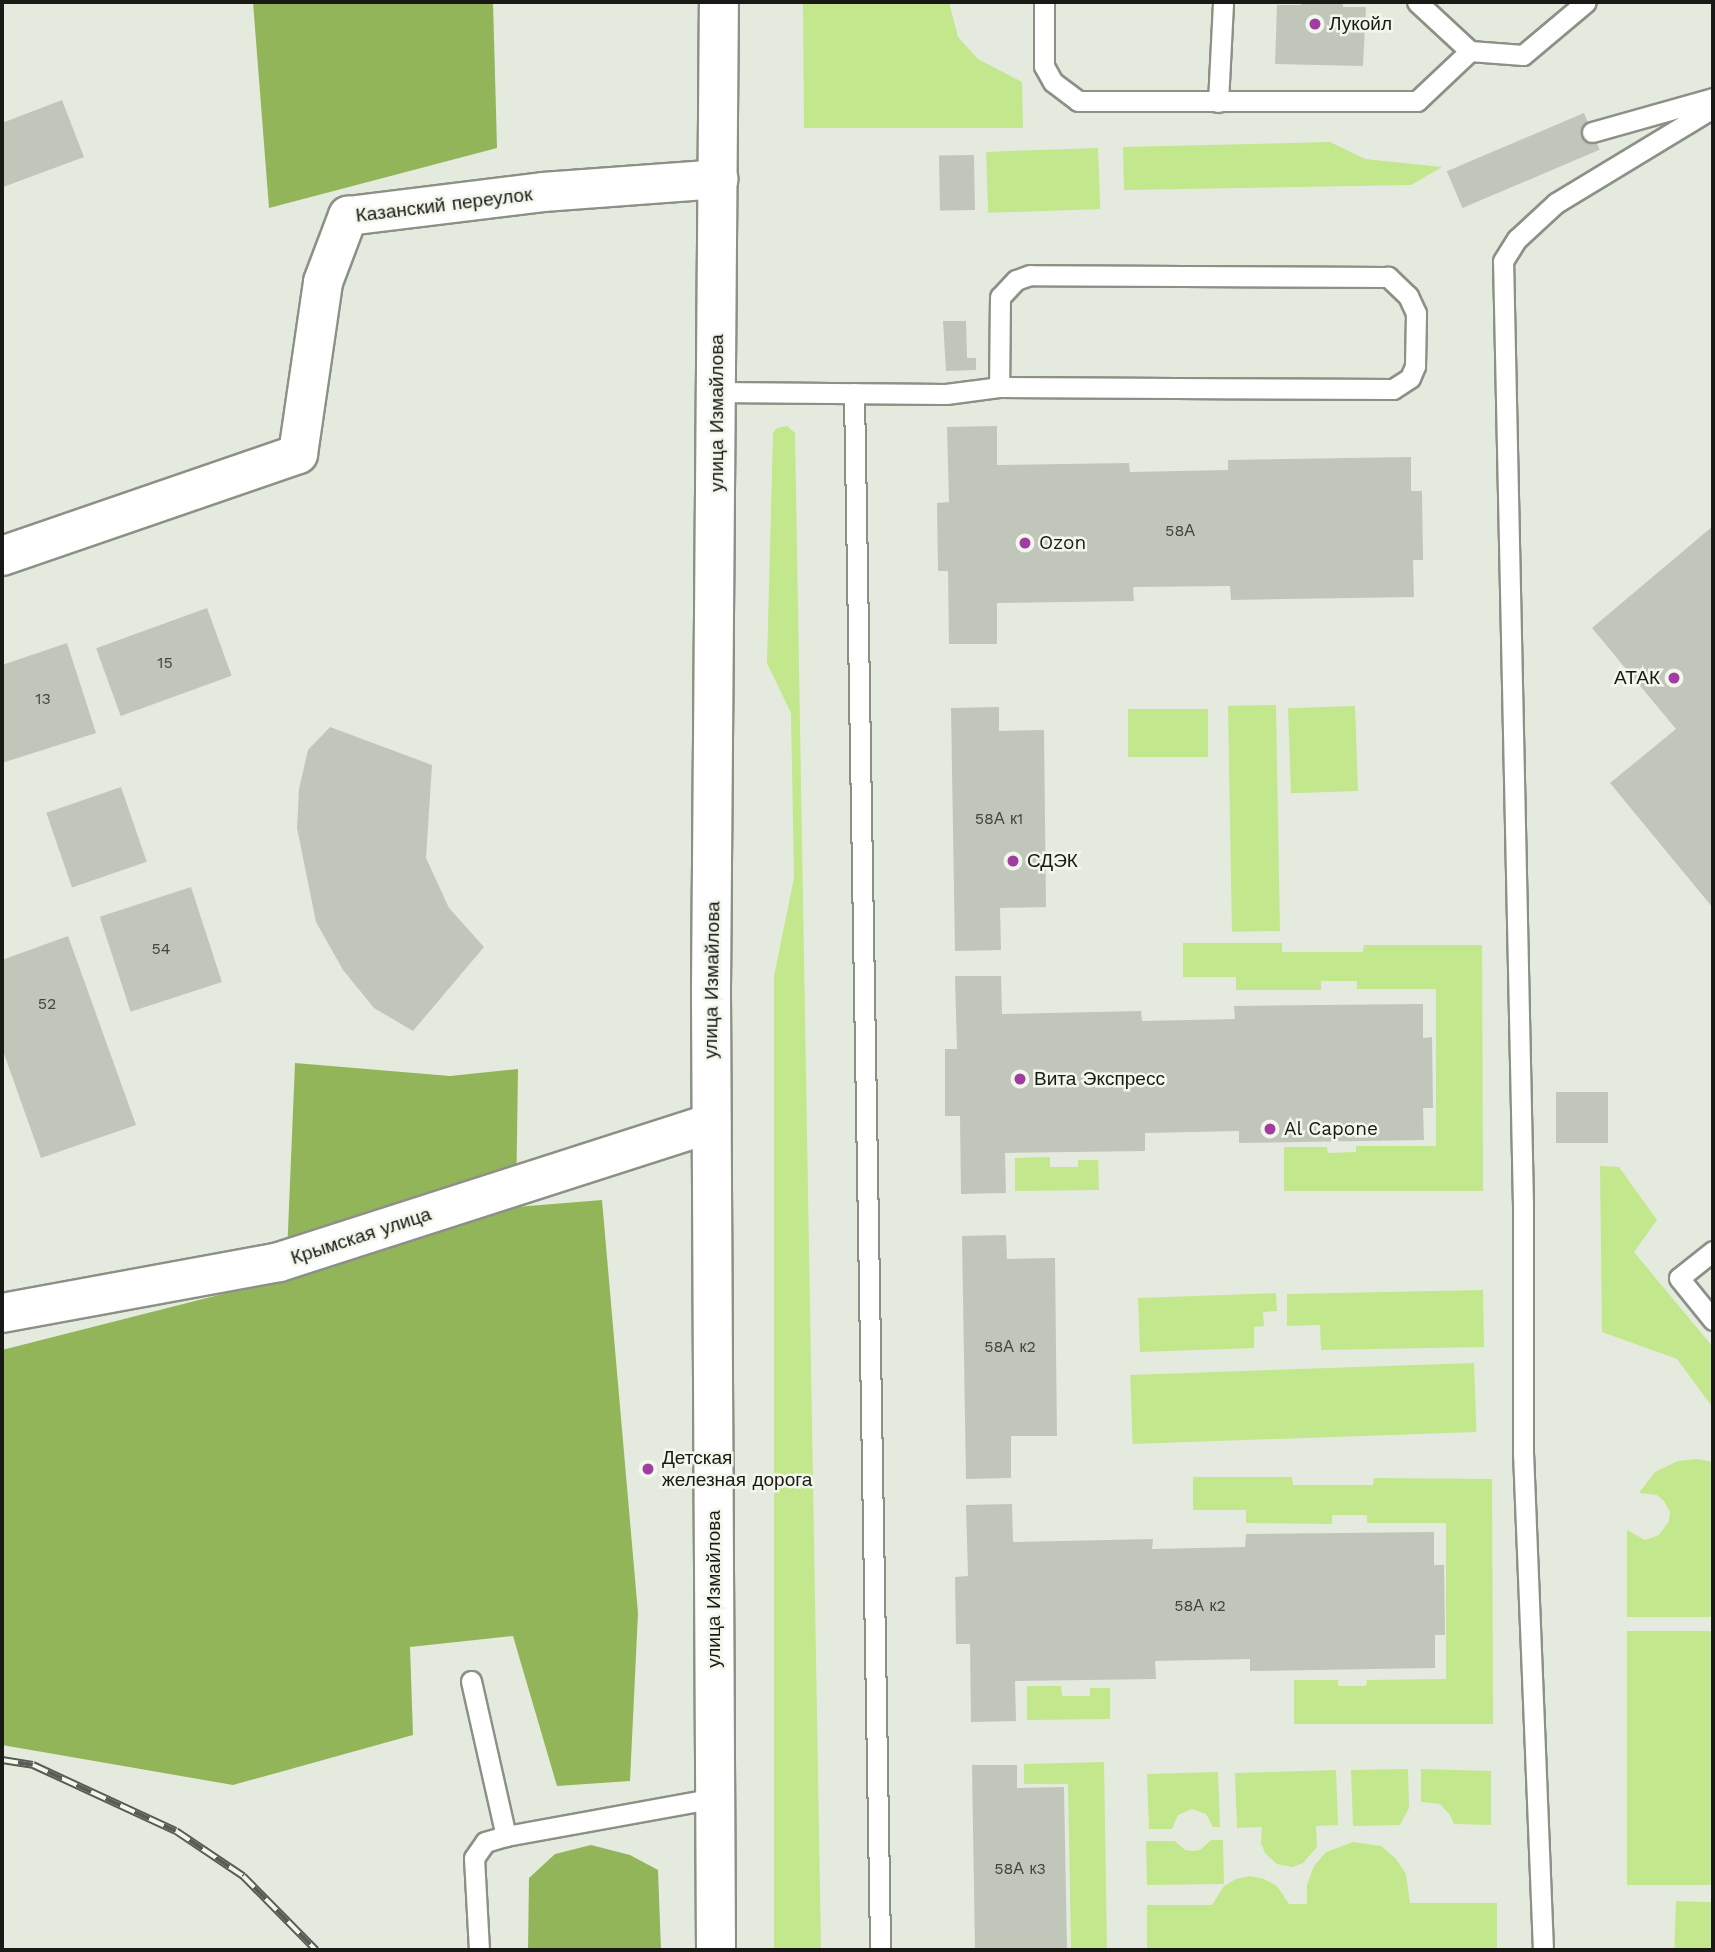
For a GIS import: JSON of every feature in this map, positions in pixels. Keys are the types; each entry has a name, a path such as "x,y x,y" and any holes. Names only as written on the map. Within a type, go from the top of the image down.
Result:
{"main road":[{"name":"улица Измайлова","path":"716,1950 711,1122 719,179 717,4"},
{"name":"Казанский переулок","path":"2,556 298,454 323,282 348,216 543,192 719,179"},
{"name":"Крымская улица","path":"2,1313 279,1262 711,1122"}],"lane":[{"path":"1044,2 1044,66 1053,82 1078,101 1417,101 1470,51"},
{"path":"1218,102 1223,2"},
{"path":"1417,2 1470,51 1523,55 1586,2"},
{"path":"1592,132 1713,98"},
{"path":"1543,1950 1523,1454 1523,1205 1503,261 1517,239 1556,202 1713,108"},
{"path":"717,392 946,394 999,387 1393,389 1410,378 1415,366 1416,313 1408,296 1388,277 1030,275 1016,279 1000,297 999,387"},
{"path":"854,393 880,1950"},
{"path":"1713,1251 1679,1278 1713,1320"},
{"path":"471,1681 506,1836"},
{"path":"479,1950 474,1858 485,1842 715,1798"}],"green space":[{"path":"253,2 493,2 497,148 269,208"},
{"path":"803,2 949,2 958,37 978,59 1022,82 1023,128 804,128"},
{"path":"1330,142 1365,159 1442,167 1411,185 1124,190 1123,147"},
{"path":"1098,148 1100,209 988,213 986,152"},
{"path":"787,426 795,433 821,1950 774,1950 774,976 794,878 791,713 767,663 773,433 777,428"},
{"path":"1276,705 1280,931 1232,932 1228,706"},
{"path":"1355,706 1358,791 1291,793 1288,708"},
{"path":"1128,709 1208,709 1208,757 1128,757"},
{"path":"1183,943 1282,943 1282,952 1363,952 1364,945 1482,945 1483,1191 1284,1191 1284,1147 1327,1147 1328,1153 1356,1152 1356,1146 1436,1146 1436,989 1357,989 1357,981 1321,981 1321,990 1236,990 1236,977 1183,977"},
{"path":"295,1063 450,1076 518,1069 516,1207 602,1200 638,1613 630,1781 557,1786 513,1636 410,1647 413,1735 233,1785 2,1745 2,1350 286,1278"},
{"path":"1050,1157 1050,1167 1078,1167 1078,1160 1098,1160 1099,1190 1015,1191 1015,1158"},
{"path":"1600,1166 1619,1167 1657,1220 1634,1252 1713,1347 1713,1408 1677,1359 1602,1332"},
{"path":"1483,1290 1484,1347 1321,1350 1320,1325 1287,1326 1287,1294"},
{"path":"1276,1293 1277,1311 1263,1312 1264,1326 1254,1327 1254,1348 1140,1352 1138,1298"},
{"path":"1474,1363 1476,1432 1133,1444 1130,1375"},
{"path":"1697,1459 1713,1462 1713,1617 1627,1617 1627,1530 1645,1540 1659,1535 1669,1521 1670,1512 1657,1495 1639,1493 1655,1472 1678,1461"},
{"path":"1193,1477 1292,1477 1293,1485 1373,1485 1374,1478 1492,1479 1493,1724 1294,1724 1294,1680 1338,1680 1338,1686 1366,1686 1367,1680 1446,1679 1446,1523 1367,1523 1367,1515 1332,1515 1332,1524 1246,1523 1246,1510 1193,1510"},
{"path":"1627,1631 1713,1631 1713,1885 1627,1885"},
{"path":"1027,1686 1061,1686 1062,1696 1090,1696 1090,1688 1110,1688 1110,1719 1027,1720"},
{"path":"1104,1762 1107,1950 1071,1950 1068,1784 1024,1784 1024,1764"},
{"path":"1408,1769 1409,1808 1400,1825 1353,1826 1351,1770"},
{"path":"1421,1769 1491,1771 1491,1825 1454,1824 1440,1804 1421,1802"},
{"path":"1336,1770 1338,1825 1316,1826 1317,1847 1303,1863 1292,1867 1277,1864 1265,1853 1261,1843 1262,1827 1237,1828 1235,1773"},
{"path":"1218,1772 1220,1827 1213,1827 1206,1814 1192,1809 1178,1815 1172,1829 1149,1829 1147,1774"},
{"path":"1211,1840 1223,1840 1224,1884 1147,1885 1146,1841 1175,1841 1185,1850 1193,1851 1200,1850"},
{"path":"1353,1842 1381,1846 1396,1859 1406,1874 1410,1903 1497,1903 1497,1950 1147,1950 1147,1905 1212,1905 1224,1886 1236,1879 1250,1876 1277,1886 1289,1904 1307,1904 1307,1885 1314,1866 1326,1852"},
{"path":"591,1845 630,1855 658,1870 661,1950 528,1950 529,1878 555,1854"},
{"path":"1676,1901 1713,1902 1711,1950 1674,1950"}],"building":[{"path":"1301,2 1343,2 1343,7 1366,7 1363,66 1275,64 1277,5 1301,5"},
{"path":"62,100 84,157 3,187 2,123"},
{"path":"1584,113 1600,150 1462,208 1447,171"},
{"path":"974,155 975,210 940,211 939,156"},
{"path":"943,321 966,321 967,358 976,358 976,370 946,371"},
{"path":"997,426 997,465 1129,463 1130,472 1228,470 1228,460 1411,457 1411,491 1422,491 1423,560 1413,560 1414,597 1231,600 1230,586 1133,587 1134,601 997,603 997,644 949,644 948,571 938,571 937,503 949,502 947,427"},
{"name":"АТАК","path":"1713,526 1713,908 1610,783 1676,729 1592,628"},
{"path":"207,608 232,676 121,716 96,648"},
{"path":"67,643 96,733 2,763 2,665"},
{"path":"999,707 999,731 1044,730 1046,907 1000,908 1001,950 955,951 951,708"},
{"path":"330,727 432,765 426,858 449,908 484,947 413,1031 374,1008 343,970 316,922 297,828 299,789 308,750"},
{"path":"121,787 147,862 72,887 46,813"},
{"path":"191,887 222,982 131,1012 100,917"},
{"path":"68,936 136,1125 41,1158 2,1048 2,960"},
{"path":"955,976 1001,976 1002,1014 1141,1011 1142,1021 1235,1019 1234,1006 1423,1004 1423,1038 1432,1037 1433,1108 1423,1108 1424,1140 1239,1143 1239,1131 1145,1133 1145,1151 1005,1153 1006,1193 961,1194 960,1116 945,1116 945,1049 957,1049"},
{"path":"1556,1092 1608,1092 1608,1143 1556,1143"},
{"path":"1006,1235 1007,1259 1055,1258 1057,1436 1011,1436 1011,1478 966,1479 962,1236"},
{"path":"1012,1504 1013,1542 1153,1539 1152,1549 1245,1547 1246,1534 1434,1532 1434,1565 1444,1565 1445,1635 1435,1635 1435,1668 1250,1671 1250,1659 1155,1661 1156,1679 1015,1681 1016,1721 971,1722 970,1644 956,1644 955,1577 968,1576 966,1505"},
{"path":"972,1765 1017,1765 1017,1788 1064,1787 1067,1950 975,1950"}],"railway":[{"path":"2,1760 33,1765 176,1831 243,1876 316,1950"}],"place":[{"name":"Лукойл","path":"1315,24"},
{"name":"Ozon","path":"1025,543"},
{"name":"АТАК","path":"1674,678"},
{"name":"СДЭК","path":"1013,861"},
{"name":"Вита Экспресс","path":"1020,1079"},
{"name":"Al Capone","path":"1270,1129"},
{"name":"Детская железная дорога","path":"648,1469"}]}
